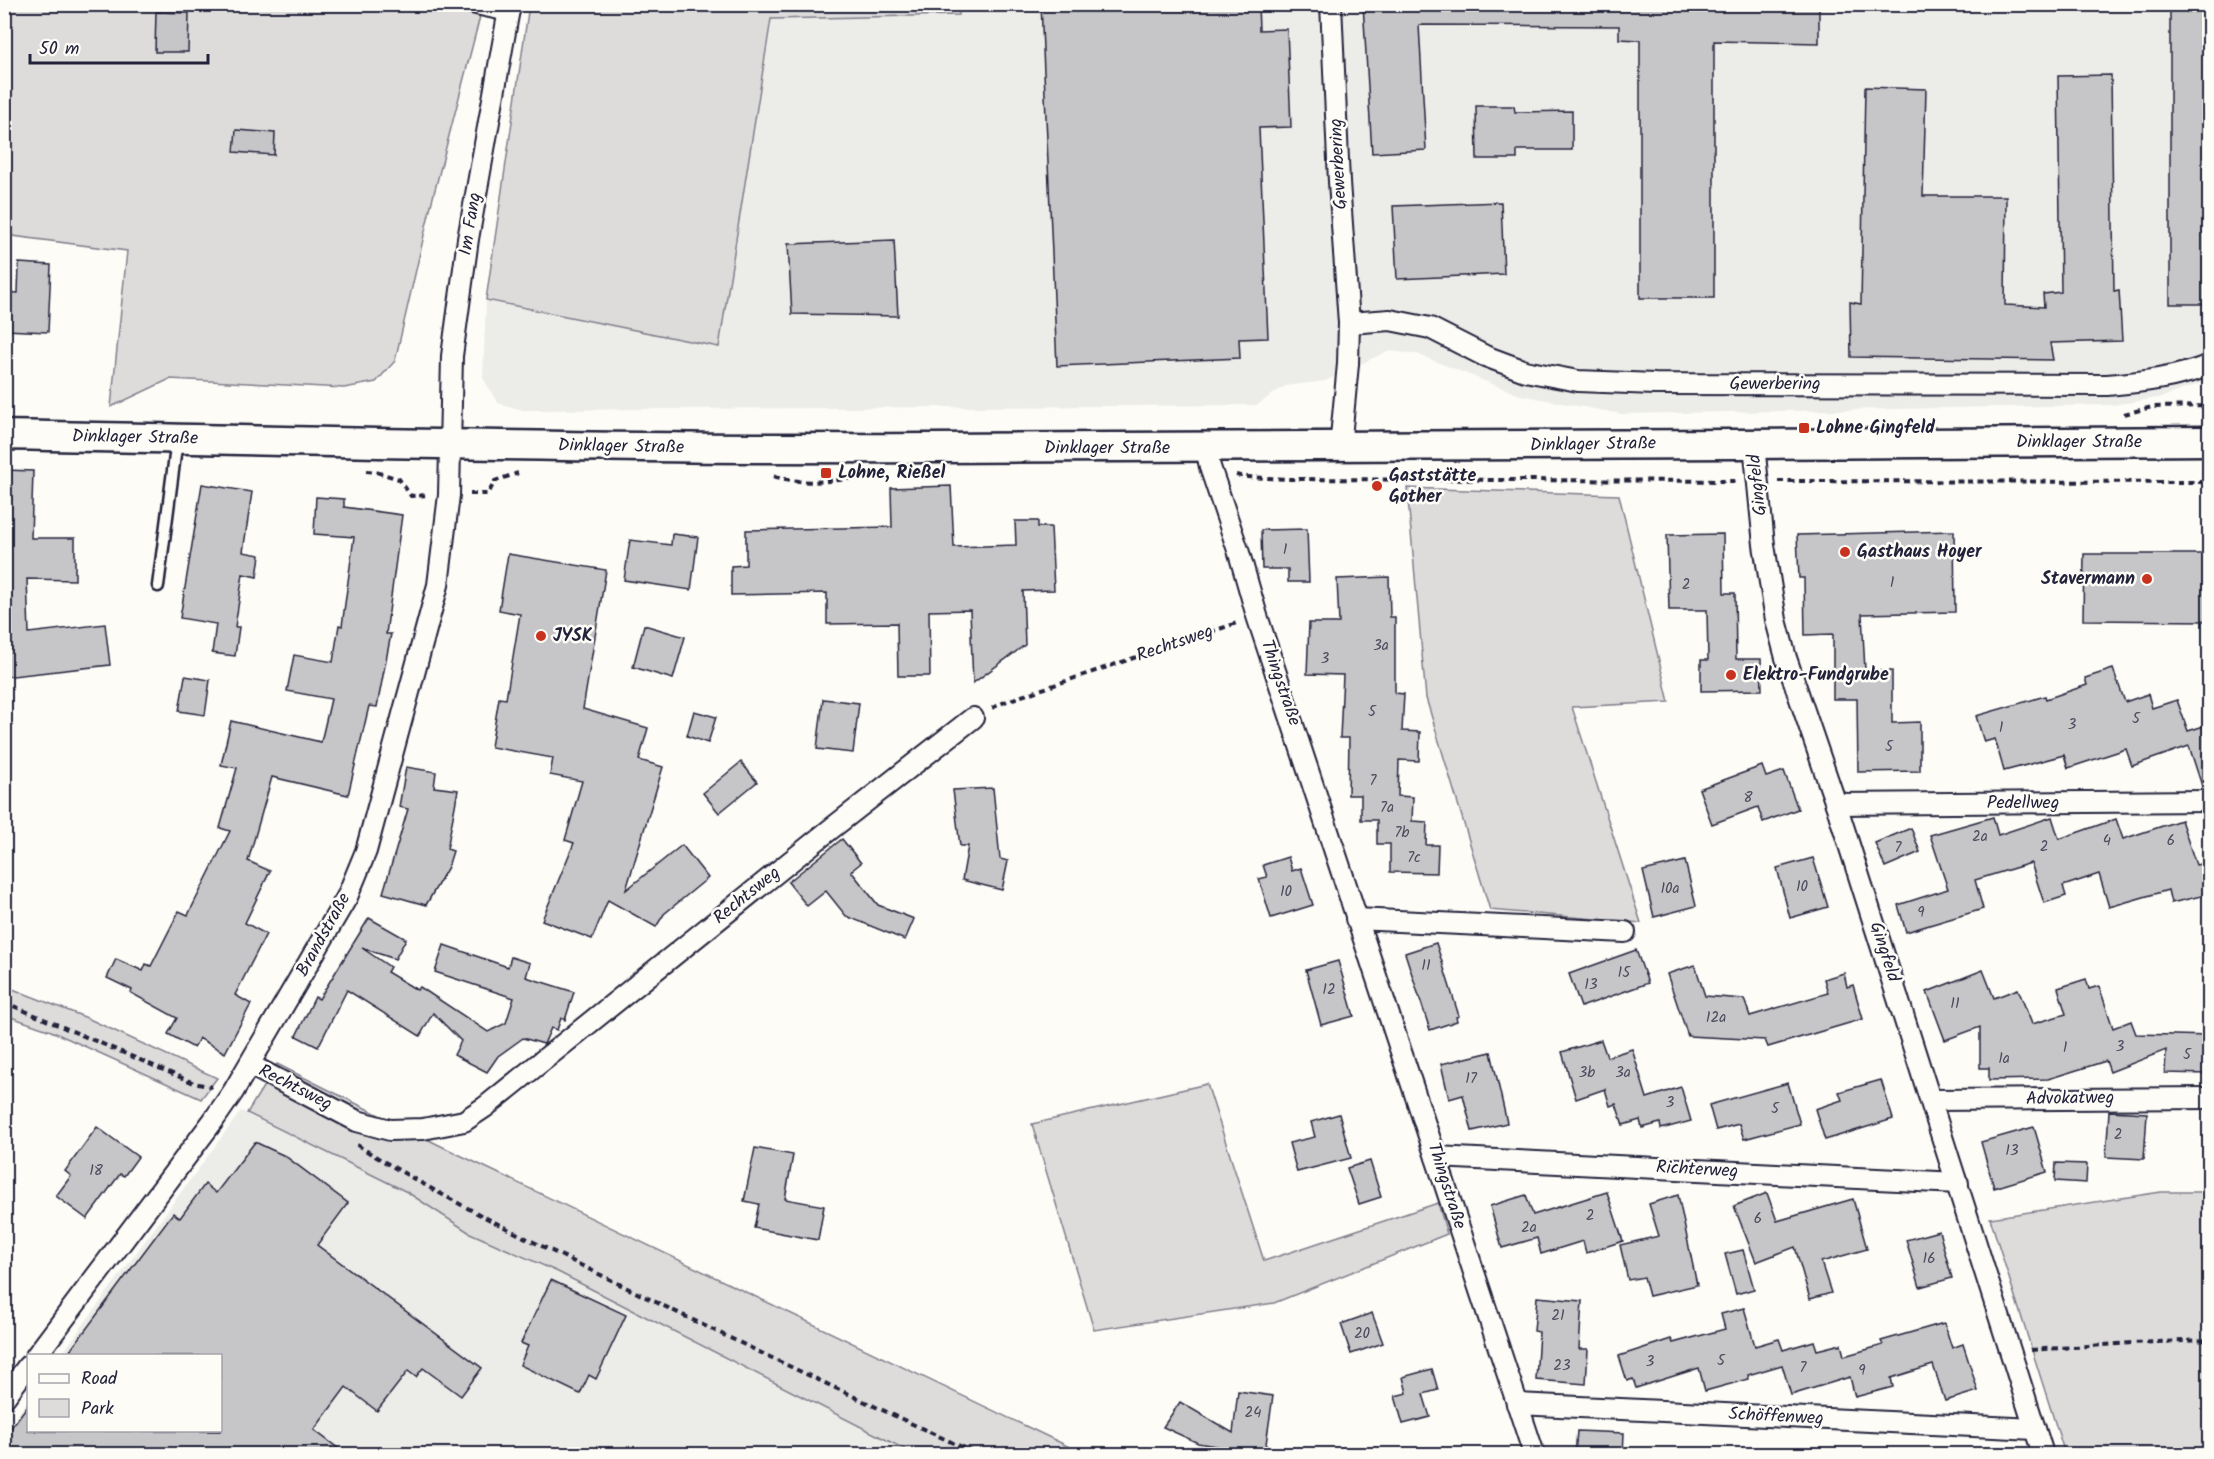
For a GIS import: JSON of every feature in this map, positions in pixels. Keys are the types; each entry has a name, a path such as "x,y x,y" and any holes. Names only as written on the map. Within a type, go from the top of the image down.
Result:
{"main road":[{"name":"Dinklager Straße","path":"4,435 451,445 758,448 1340,448 2210,441"}],"street":[{"path":"476,4 509,8"},
{"name":"Gewerbering","path":"1331,4 1339,182 1349,323 1348,364 1340,448"},
{"name":"Im Fang","path":"451,445 454,344 468,239 509,8"},
{"name":"Gewerbering","path":"1349,323 1390,320 1430,328 1485,356 1525,371 1578,381 1655,384 2107,385 2151,381 2210,365"},
{"name":"Gingfeld","path":"1754,444 1764,545 1776,620 1786,658 1836,804 2043,1455"},
{"name":"Brandstraße","path":"37,1354 233,1092 347,897 366,850 438,585 449,495 451,445"},
{"name":"Thingstraße","path":"1206,448 1257,616 1292,715 1356,919 1534,1455"},
{"name":"Rechtsweg","path":"250,1065 357,1121 390,1130 423,1129 464,1121 485,1107 826,832 972,718"},
{"name":"Pedellweg","path":"1836,804 2210,801"},
{"path":"1356,919 1625,932"},
{"name":"Advokatweg","path":"1931,1100 2210,1098"},
{"name":"Richterweg","path":"1436,1157 1958,1183"},
{"path":"4,1398 27,1367"},
{"name":"Schöffenweg","path":"1517,1404 2035,1429"}],"lane":[{"path":"158,586 177,439"}],"path":[{"name":"Rechtsweg","path":"972,718 1007,701 1257,616"},
{"path":"4,1002 194,1083 233,1092"},
{"path":"353,1142 408,1177 512,1232 726,1337 977,1455"},
{"path":"2010,1352 2210,1340"}],"shaded area":[{"path":"959,4 2209,5 2209,380 2163,397 2113,405 1621,414 1520,395 1417,354 1388,351 1325,381 1285,386 1257,405 523,410 498,403 483,378 486,300 719,347 771,19 959,15"},
{"path":"241,1111 407,1192 470,1233 558,1272 914,1453 5,1454 5,1433 27,1401 27,1432 222,1432 222,1354 62,1354"}],"green space":[{"path":"959,4 959,15 771,19 719,347 486,300 529,5"},
{"path":"5,5 483,5 431,205 395,361 376,382 344,388 170,379 111,407 127,251 5,235"},
{"path":"1407,488 1619,495 1669,702 1572,707 1641,923 1490,910 1426,698"},
{"path":"5,986 87,1018 217,1078 201,1099 51,1031 5,1015"},
{"path":"277,1064 441,1146 1084,1454 914,1454 558,1272 470,1233 407,1192 247,1113"},
{"path":"1207,1084 1264,1261 1438,1203 1447,1234 1274,1303 1094,1330 1032,1124"},
{"path":"2161,1192 2209,1192 2209,1454 2065,1454 1990,1218"}],"building":[{"path":"1041,4 1258,4 1259,30 1287,29 1291,127 1259,128 1268,338 1239,339 1240,358 1057,366"},
{"path":"1363,4 1819,4 1819,43 1714,41 1714,298 1640,298 1640,40 1619,39 1619,26 1419,25 1426,150 1372,153"},
{"path":"2170,4 2210,4 2210,304 2170,304"},
{"path":"156,12 189,13 188,52 155,52"},
{"path":"2111,75 2114,291 2119,290 2122,341 2050,343 2053,360 1851,357 1850,302 1861,304 1865,87 1926,89 1923,196 2006,196 2005,305 2044,307 2043,294 2061,292 2058,76"},
{"path":"1476,106 1514,106 1515,112 1572,111 1572,150 1517,150 1517,159 1477,159"},
{"path":"236,130 275,133 274,155 234,152"},
{"path":"1501,202 1504,274 1397,279 1393,206"},
{"path":"894,240 898,316 792,314 788,244"},
{"path":"19,263 51,265 48,332 4,330 4,292 18,293"},
{"path":"4,470 33,471 31,538 75,538 75,580 27,579 29,633 105,624 110,665 4,677"},
{"path":"202,484 252,492 243,552 260,555 257,577 243,574 235,627 239,627 235,656 212,653 216,624 180,618"},
{"path":"951,486 954,547 1016,545 1015,521 1038,521 1038,527 1051,527 1054,590 1023,591 1025,645 973,683 970,610 929,611 930,676 898,676 897,623 827,624 827,593 731,595 731,566 746,565 746,530 892,527 891,488"},
{"path":"316,497 344,499 344,507 402,515 386,634 391,634 377,707 369,706 348,795 272,777 248,861 270,871 245,923 266,934 235,995 251,1004 225,1053 199,1038 194,1048 168,1034 177,1018 131,993 132,990 107,978 116,959 143,971 146,964 151,966 179,911 188,915 230,831 220,828 237,768 221,765 231,721 321,742 331,699 287,691 294,655 333,662 339,625 342,626 354,537 314,534"},
{"path":"1307,529 1309,582 1288,582 1288,569 1262,569 1261,530"},
{"path":"1954,531 1955,612 1862,614 1865,671 1892,671 1892,723 1920,722 1920,771 1858,772 1857,699 1833,699 1833,634 1805,635 1804,578 1799,578 1797,535"},
{"path":"672,534 698,537 691,590 624,580 630,540 671,545"},
{"path":"1723,534 1724,593 1735,593 1736,659 1761,659 1762,690 1701,691 1701,660 1708,660 1707,610 1669,610 1667,535"},
{"path":"508,554 606,570 583,709 648,728 639,760 663,767 626,890 682,845 708,878 664,914 656,927 608,900 592,939 542,920 574,843 565,840 582,781 550,775 553,758 491,747 499,698 506,699 520,614 499,610"},
{"path":"2084,554 2210,554 2210,621 2083,620"},
{"path":"1389,577 1390,617 1395,617 1395,693 1404,694 1402,731 1420,732 1419,761 1399,760 1398,796 1413,797 1412,821 1427,822 1426,845 1438,845 1437,873 1390,872 1390,844 1377,844 1377,820 1361,820 1361,795 1348,795 1349,738 1340,738 1343,675 1307,674 1309,623 1339,623 1337,579"},
{"path":"644,625 685,637 673,679 633,667"},
{"path":"2113,669 2125,702 2148,694 2152,708 2177,700 2188,731 2210,724 2210,789 2203,789 2189,746 2132,766 2126,749 2068,768 2064,755 2004,771 1995,739 1984,742 1976,716 2045,696 2046,699 2087,685 2085,678"},
{"path":"185,676 210,680 205,715 179,711"},
{"path":"823,699 859,703 853,753 817,749"},
{"path":"694,711 716,717 708,743 687,736"},
{"path":"741,762 757,782 719,813 703,793"},
{"path":"1762,766 1766,777 1784,771 1798,809 1763,822 1758,807 1712,824 1699,789"},
{"path":"406,767 436,772 434,787 458,790 447,849 453,851 448,867 426,905 383,893 408,809 399,807"},
{"path":"993,788 1000,859 1008,861 1002,890 962,880 968,846 960,846 953,790"},
{"path":"1993,817 1998,835 2052,817 2059,839 2116,819 2123,839 2181,820 2196,865 2210,862 2210,894 2171,903 2168,890 2109,907 2099,874 2063,886 2066,896 2044,903 2031,863 1975,880 1983,909 1906,932 1898,905 1948,889 1930,835"},
{"path":"1911,828 1920,852 1885,867 1875,843"},
{"path":"842,839 861,863 851,871 878,905 914,919 905,940 846,916 826,891 807,906 788,882"},
{"path":"1288,857 1292,871 1301,868 1313,905 1271,918 1259,879 1267,877 1263,865"},
{"path":"1813,858 1828,907 1790,918 1777,868"},
{"path":"1685,861 1696,906 1654,917 1643,871"},
{"path":"369,918 406,939 395,959 362,948 390,967 387,972 417,990 420,987 488,1032 506,1023 514,998 435,972 444,945 508,967 511,957 530,963 526,977 574,992 565,1020 561,1018 557,1030 551,1028 544,1044 523,1038 498,1056 487,1072 454,1055 461,1041 433,1013 420,1036 347,990 318,1047 296,1036 315,997 319,999"},
{"path":"1436,943 1459,1016 1456,1017 1457,1021 1430,1030 1405,953"},
{"path":"1636,950 1648,983 1581,1007 1569,974"},
{"path":"1338,961 1354,1016 1321,1025 1306,970"},
{"path":"1695,965 1705,996 1744,999 1750,1016 1828,993 1824,979 1844,973 1847,987 1853,985 1863,1019 1768,1047 1765,1040 1688,1036 1667,974"},
{"path":"1983,970 1994,998 2018,989 2032,1024 2066,1014 2058,988 2086,979 2089,989 2099,986 2113,1028 2131,1021 2136,1034 2210,1036 2210,1074 2165,1073 2166,1050 2110,1072 2106,1061 2048,1079 1989,1080 1989,1068 1980,1068 1980,1027 1945,1040 1927,992"},
{"path":"1601,1040 1607,1057 1632,1049 1647,1098 1681,1087 1691,1121 1661,1129 1660,1123 1642,1128 1640,1120 1623,1125 1616,1104 1610,1106 1605,1089 1576,1099 1562,1052"},
{"path":"1491,1052 1507,1123 1472,1131 1463,1095 1449,1099 1441,1064"},
{"path":"1881,1080 1893,1119 1825,1140 1815,1109 1842,1100 1839,1092"},
{"path":"1788,1083 1800,1124 1744,1139 1739,1124 1716,1130 1709,1105"},
{"path":"2109,1111 2147,1113 2144,1159 2106,1157"},
{"path":"1339,1114 1351,1158 1297,1172 1289,1143 1315,1137 1311,1122"},
{"path":"97,1127 138,1157 124,1176 120,1174 87,1219 56,1196 71,1176 65,1171"},
{"path":"2034,1127 2047,1172 1994,1188 1981,1142"},
{"path":"255,1142 285,1156 348,1203 317,1245 482,1368 461,1396 423,1368 416,1377 408,1371 377,1411 346,1387 314,1430 347,1455 4,1455 4,1437 27,1406 27,1432 222,1432 222,1354 67,1354 173,1213 180,1218 205,1184 216,1193"},
{"path":"755,1148 793,1155 785,1199 824,1206 818,1240 754,1228 759,1204 744,1201"},
{"path":"1370,1161 1381,1197 1359,1204 1347,1168"},
{"path":"2056,1163 2087,1164 2086,1183 2055,1181"},
{"path":"1607,1192 1623,1241 1586,1253 1583,1241 1541,1254 1537,1238 1502,1248 1490,1206 1526,1195 1533,1215"},
{"path":"1767,1193 1777,1221 1853,1199 1867,1249 1821,1262 1831,1293 1810,1299 1795,1247 1756,1262 1734,1206"},
{"path":"1678,1195 1697,1285 1649,1296 1644,1277 1628,1280 1620,1245 1659,1236 1649,1204"},
{"path":"1939,1231 1952,1278 1920,1287 1906,1240"},
{"path":"1743,1250 1754,1289 1736,1294 1725,1254"},
{"path":"551,1280 626,1315 596,1379 589,1375 580,1394 520,1365 528,1346 521,1343"},
{"path":"1537,1297 1582,1301 1579,1349 1588,1349 1586,1384 1536,1380 1539,1332 1534,1331"},
{"path":"1744,1308 1755,1346 1779,1339 1783,1350 1814,1341 1817,1350 1841,1344 1844,1356 1883,1345 1881,1341 1944,1323 1952,1348 1963,1344 1978,1391 1945,1401 1933,1365 1891,1378 1893,1387 1855,1397 1850,1377 1791,1395 1782,1365 1748,1375 1749,1379 1705,1391 1699,1368 1636,1388 1633,1379 1627,1381 1619,1356 1671,1339 1673,1343 1725,1329 1721,1314"},
{"path":"1372,1313 1383,1343 1351,1354 1341,1324"},
{"path":"1432,1369 1438,1390 1423,1394 1430,1417 1403,1424 1395,1396 1407,1393 1403,1377"},
{"path":"1238,1391 1273,1396 1265,1451 1267,1455 1198,1443 1163,1427 1180,1402 1233,1433"},
{"path":"1577,1431 1624,1433 1623,1455 1575,1455"}],"place":[{"name":"Lohne Gingfeld","path":"1804,428"},
{"name":"Lohne, Rießel","path":"826,473"},
{"name":"Gaststätte Gother","path":"1377,486"},
{"name":"Gasthaus Hoyer","path":"1845,552"},
{"name":"Stavermann","path":"2147,579"},
{"name":"JYSK","path":"541,636"},
{"name":"Elektro-Fundgrube","path":"1731,675"}]}
